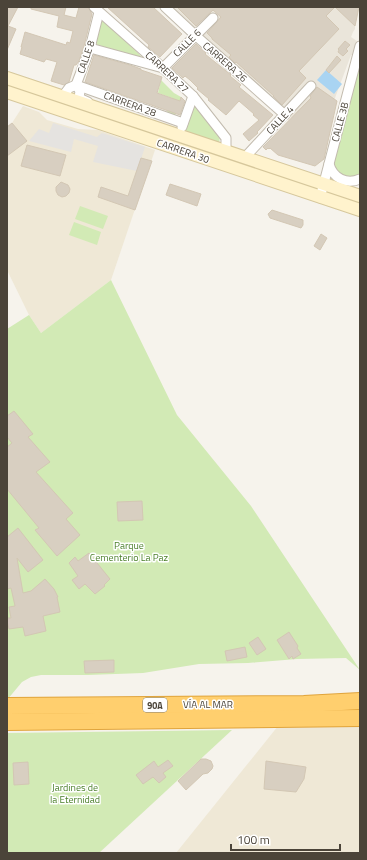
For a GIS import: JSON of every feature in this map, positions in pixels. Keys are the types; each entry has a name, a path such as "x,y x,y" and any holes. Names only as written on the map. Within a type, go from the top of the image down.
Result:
{"highway":[{"name":"VÍA AL MAR","path":"7,706 304,704 360,701"},
{"name":"VÍA AL MAR","path":"7,722 360,718"}],"main road":[{"name":"CARRERA 30","path":"7,78 290,174 360,196"},
{"name":"CARRERA 30","path":"7,92 320,198 360,210"},
{"path":"340,204 345,191"}],"street":[{"name":"CARRERA 26","path":"165,7 285,115"},
{"name":"CALLE 8","path":"63,96 69,88 76,85 90,48 97,9"},
{"name":"CARRERA 27","path":"97,9 193,96 226,138 226,147"},
{"name":"CALLE 6","path":"162,68 213,18"},
{"name":"CALLE 3B","path":"320,198 360,46"},
{"path":"90,48 162,68"},
{"path":"76,85 80,91 80,98 290,174"},
{"name":"CARRERA 28","path":"76,85 183,123"},
{"name":"CALLE 4","path":"248,154 311,86"},
{"path":"180,132 193,96"},
{"path":"329,164 331,171 336,177 344,181 353,182 360,179"},
{"path":"345,191 360,183"}],"shaded area":[{"path":"166,7 338,7 355,26 351,37 357,41 353,55 351,55 322,133 285,115"},
{"path":"23,106 39,112 47,120 78,129 98,130 155,150 111,280 41,333 29,315 7,270 7,127 12,123"},
{"path":"53,123 97,137 102,133 145,147 137,171 93,162 98,146 74,139 71,152 29,141 39,129 49,133"},
{"path":"278,726 360,727 360,851 356,853 176,853"}],"green space":[{"path":"102,19 143,58 95,44"},
{"path":"360,61 360,173 354,178 343,176 334,169 333,162"},
{"path":"161,80 174,93 181,97 175,116 167,112 172,98 158,93"},
{"path":"196,106 220,136 219,144 185,132 193,107"},
{"path":"80,206 108,216 103,229 75,219"},
{"path":"74,222 101,232 97,245 69,235"},
{"name":"Parque Cementerio La Paz","path":"111,280 177,415 251,506 360,670 346,658 199,664 143,673 41,675 31,677 22,682 7,700 7,329 29,315 41,333"},
{"name":"Jardines de la Eternidad","path":"232,730 99,853 7,853 7,733"}],"water":[{"path":"326,70 342,84 334,94 317,80"}],"building":[{"path":"7,7 18,7 8,26 16,29 7,50"},
{"path":"31,7 66,7 64,15 76,18 79,7 88,7 92,14 79,61 76,65 74,65 69,82 64,85 51,81 57,62 46,59 44,62 20,54 21,47 25,32 66,45 67,42 70,43 73,31 57,27 59,16 31,9"},
{"path":"107,7 153,7 182,34 160,57"},
{"path":"177,7 335,7 326,16 339,29 299,71 306,78 282,105 236,62 235,63 229,57 231,55 207,33 221,17 213,10 196,26"},
{"path":"335,7 359,7 355,26"},
{"path":"345,41 350,45 346,49 348,51 343,56 338,52 338,49"},
{"path":"196,44 206,53 205,54 241,85 239,87 273,115 249,141 243,134 259,120 253,115 254,114 239,101 226,115 208,100 209,99 197,89 198,88 190,80 185,76 183,78 172,68"},
{"path":"94,55 130,65 162,77 157,93 180,101 181,97 185,101 180,115 85,82"},
{"path":"337,56 341,60 329,73 326,70"},
{"path":"317,87 337,101 324,159 315,166 278,155 270,148 266,150 263,147 311,98 310,96"},
{"path":"12,123 27,141 7,156 7,127"},
{"path":"27,145 66,155 60,176 21,166"},
{"path":"141,158 152,161 135,210 98,197 101,187 128,196"},
{"path":"61,182 68,185 70,189 66,196 62,197 58,195 56,191 56,187"},
{"path":"170,184 201,194 197,206 166,195"},
{"path":"272,210 303,220 303,225 301,228 270,218 268,214"},
{"path":"321,234 327,238 320,250 314,246"},
{"path":"14,411 33,434 28,437 50,462 36,472 73,513 66,519 80,535 57,556 35,530 39,528 7,489 7,447 12,443 7,437 7,416"},
{"path":"142,501 143,520 118,521 117,502"},
{"path":"18,528 43,560 28,572 17,558 23,593 31,591 45,579 54,589 58,597 60,612 43,616 46,631 25,636 23,627 9,629 7,621 7,618 11,618 9,607 15,606 11,588 7,589 7,537"},
{"path":"89,553 110,579 104,585 105,586 95,594 85,584 79,589 72,580 78,576 69,563 75,557 78,561"},
{"path":"289,632 301,654 293,659 292,656 289,659 277,640"},
{"path":"258,637 266,649 257,655 249,643"},
{"path":"245,647 247,657 227,661 225,651"},
{"path":"114,660 114,672 85,673 84,661"},
{"path":"201,759 211,761 213,766 212,769 208,773 203,774 186,790 178,781"},
{"path":"168,760 173,766 163,773 166,777 159,783 153,777 143,784 136,775 154,761 158,767"},
{"path":"266,761 306,767 304,779 296,792 264,789"},
{"path":"28,762 29,784 14,785 13,763"}]}
